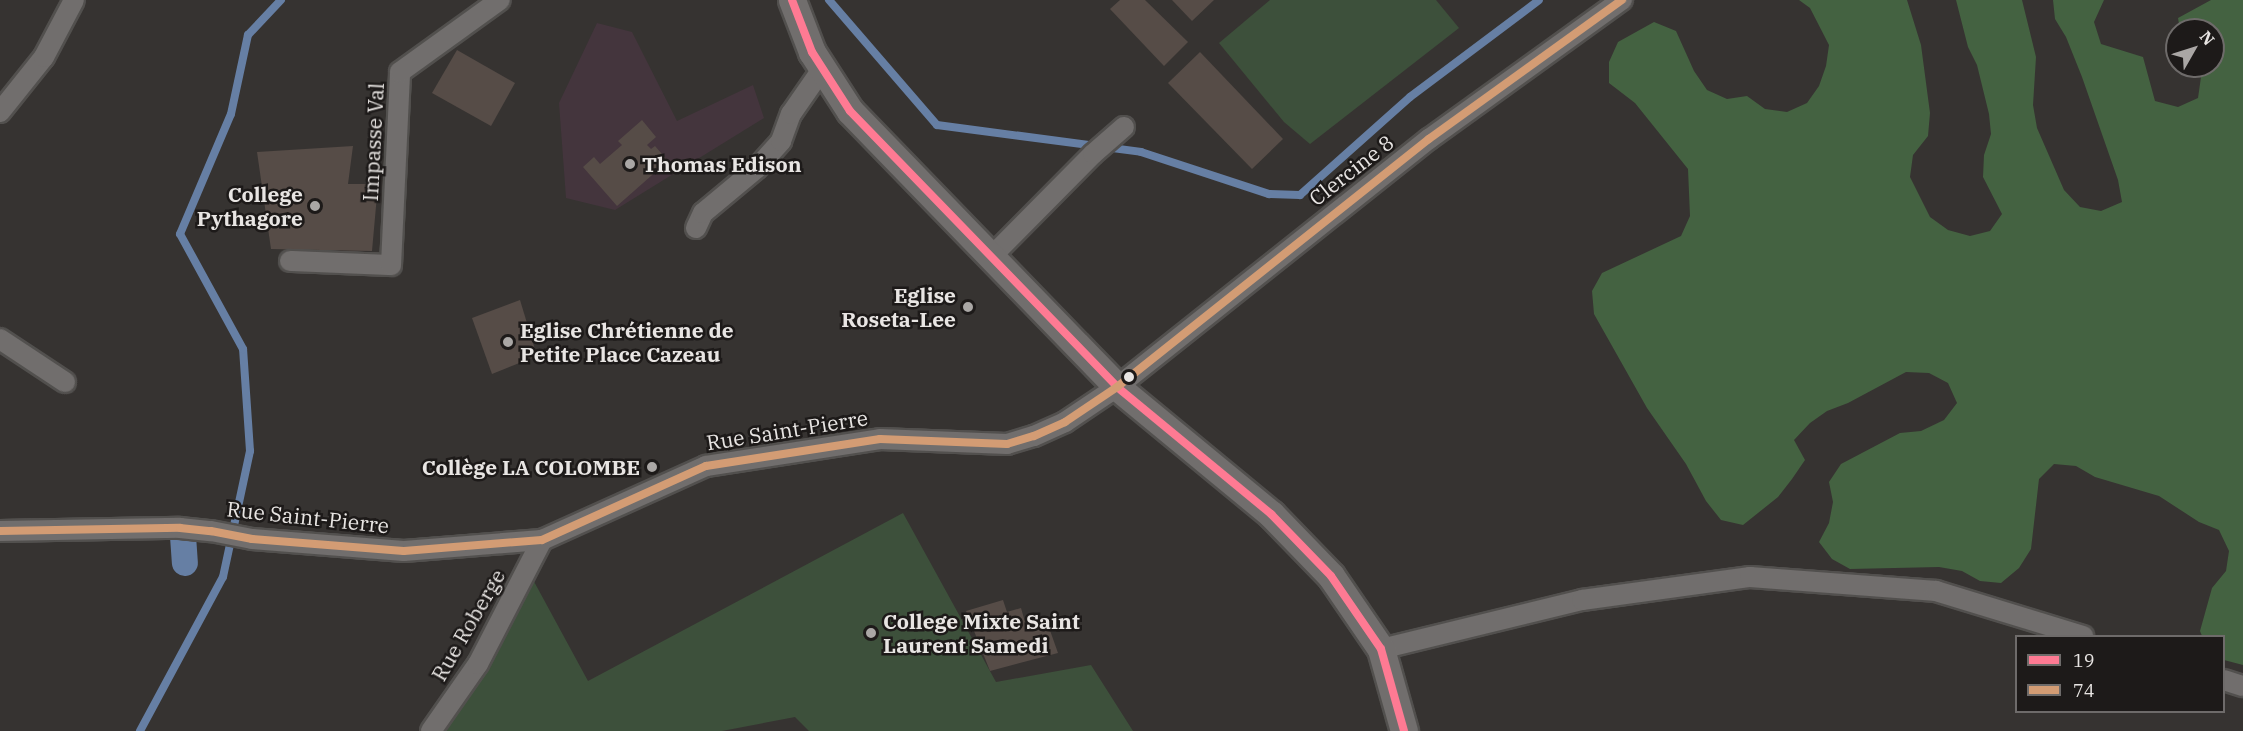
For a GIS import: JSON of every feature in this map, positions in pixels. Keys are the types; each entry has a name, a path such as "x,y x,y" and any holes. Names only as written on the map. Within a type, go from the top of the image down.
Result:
{"street":[{"path":"0,112 44,57 74,0"},
{"name":"Impasse Val","path":"290,261 391,265 400,72 500,0"},
{"path":"792,0 812,52 849,111 1117,387 1271,514 1331,576 1381,649 1404,731"},
{"name":"Clercine 8","path":"1117,387 1429,139 1622,0"},
{"path":"696,228 703,213 757,168 781,141 791,114 823,68"},
{"path":"990,258 1093,154 1124,127"},
{"path":"0,339 65,382"},
{"name":"Rue Saint-Pierre","path":"0,531 180,528 252,539 404,551 542,540 706,466 880,439 1007,444 1065,422 1117,387"},
{"name":"Rue Roberge","path":"431,731 478,664 542,540"},
{"path":"1381,649 1582,600 1750,577 1936,591 2080,635"},
{"path":"2225,681 2243,686"}],"shaded area":[{"path":"597,23 632,32 677,121 753,85 764,118 615,210 566,198 559,103"}],"green space":[{"path":"1270,0 1436,0 1459,28 1310,144 1284,122 1219,43"},
{"path":"1799,0 1907,0 1921,45 1930,113 1928,136 1913,155 1910,177 1930,217 1948,230 1970,236 1990,231 2002,214 1983,177 1984,155 1991,134 1989,114 1977,65 1968,47 1956,0 2022,0 2036,57 2033,105 2037,128 2064,190 2080,207 2101,211 2122,202 2118,180 2082,77 2066,37 2055,19 2053,0 2104,0 2094,22 2101,44 2143,57 2155,101 2178,107 2198,98 2201,78 2225,78 2225,18 2178,18 2211,0 2243,0 2243,665 2225,660 2225,635 2202,635 2200,631 2212,588 2226,571 2229,551 2219,530 2199,522 2159,496 2095,477 2076,466 2054,464 2039,479 2031,549 2019,568 2001,583 1980,581 1962,571 1939,567 1850,569 1832,559 1819,542 1829,523 1833,502 1829,482 1841,464 1900,433 1921,431 1944,420 1957,403 1948,383 1929,373 1906,372 1848,403 1827,411 1810,423 1794,440 1805,460 1778,497 1743,525 1721,520 1706,501 1686,464 1647,408 1594,314 1592,291 1602,273 1681,236 1690,216 1688,169 1635,103 1609,83 1609,62 1618,42 1654,22 1676,31 1694,71 1707,90 1727,99 1747,96 1765,109 1787,112 1807,103 1819,86 1826,66 1829,45 1810,8"},
{"path":"903,513 996,682 1091,665 1133,731 809,731 795,717 722,731 432,731 531,576 588,681"}],"building":[{"path":"1120,0 1145,0 1188,42 1164,66 1110,9"},
{"path":"1172,0 1214,0 1192,21"},
{"path":"457,50 515,83 491,126 432,93"},
{"path":"1200,52 1283,139 1252,169 1168,83"},
{"path":"642,120 656,137 647,145 651,149 655,146 668,161 617,206 583,167 594,157 600,164 622,145 618,141"},
{"path":"353,146 348,184 378,184 372,251 271,249 257,152"},
{"path":"520,300 537,356 492,374 472,318"},
{"path":"1003,600 1007,612 1021,608 1025,622 1046,619 1058,653 990,671 966,611"}],"waterway":[{"path":"140,731 223,577 250,451 243,349 180,234 231,114 248,35 281,0"},
{"path":"829,0 937,125 1141,152 1269,194 1300,195 1410,97 1539,0"},
{"path":"183,536 185,563"}],"transit line":[{"name":"19","path":"792,0 812,52 850,111 1117,387 1271,514 1331,576 1381,649 1404,731"},
{"name":"74","path":"0,531 180,528 252,539 404,551 542,540 706,466 880,439 1007,444 1034,436 1065,422 1117,387 1429,139 1622,0"}],"place":[{"name":"Thomas Edison","path":"630,164"},
{"name":"College Pythagore","path":"315,206"},
{"name":"Eglise Roseta-Lee","path":"968,307"},
{"name":"Eglise Chrétienne de Petite Place Cazeau","path":"508,342"},
{"name":"Collège LA COLOMBE","path":"652,467"},
{"name":"College Mixte Saint Laurent Samedi","path":"871,633"}]}
